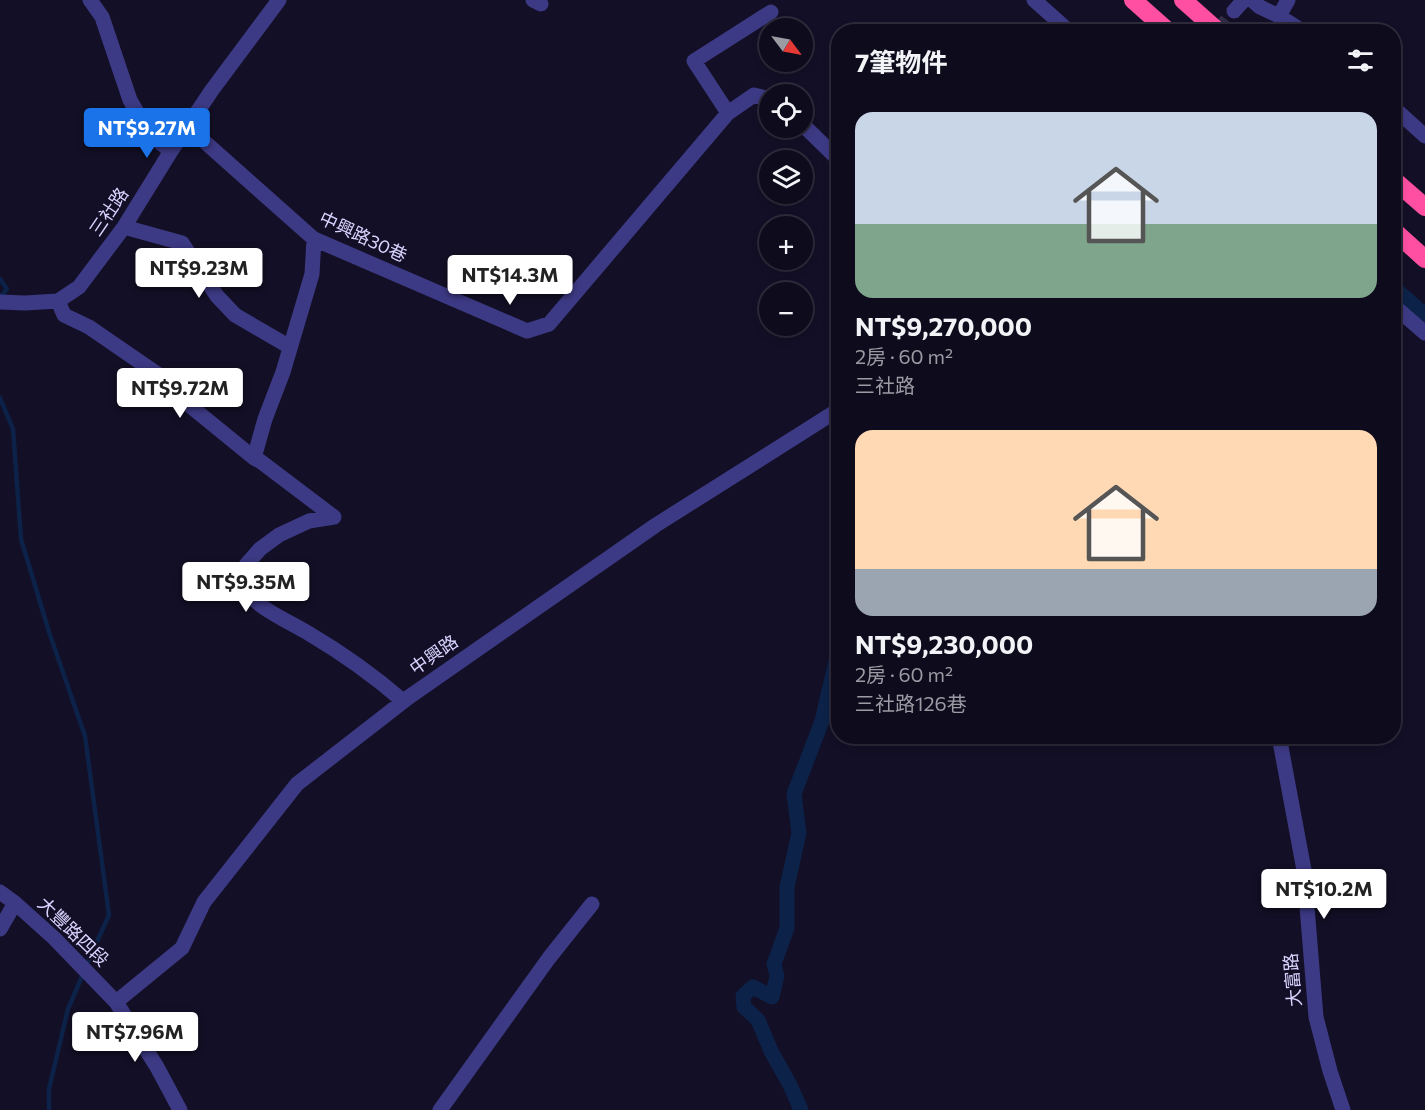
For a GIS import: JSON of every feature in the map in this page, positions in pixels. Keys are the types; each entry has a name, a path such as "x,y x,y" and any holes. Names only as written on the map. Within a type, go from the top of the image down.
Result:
{"highway":[{"path":"1133,0 1160,24"},
{"path":"1183,0 1210,24"},
{"path":"1401,186 1425,207"},
{"path":"1401,237 1425,259"}],"street":[{"path":"90,0 102,16 130,100 150,135 171,151"},
{"name":"三社路","path":"58,301 79,287 124,227 212,90 279,0"},
{"path":"1034,0 1061,24"},
{"path":"1252,0 1260,7 1292,24"},
{"path":"1280,16 1288,0"},
{"path":"728,113 694,61 771,12"},
{"name":"中興路30巷","path":"188,127 314,239 527,331 549,324 728,113 754,95 759,96"},
{"path":"1401,114 1425,136"},
{"path":"813,135 831,152"},
{"path":"124,227 182,243 217,296 235,315 290,347"},
{"path":"254,458 264,418 283,372 312,274 314,239"},
{"path":"2,302 58,301 64,315 89,327 185,393 189,405 254,458 334,517 309,521 279,535 260,549 246,565 256,600 262,607 351,660 403,701"},
{"path":"1401,312 1425,333"},
{"name":"中興路","path":"116,1002 182,948 204,902 297,784 403,701 656,525 831,414"},
{"name":"大富路","path":"1280,744 1304,870 1316,1017 1343,1110"},
{"name":"大豐路四段","path":"0,892 54,938 116,1002 157,1067 180,1110"},
{"path":"0,929 15,903"},
{"path":"440,1110 549,958 592,904"}],"waterway":[{"path":"0,279 7,289 0,297"},
{"path":"1401,294 1425,315"},
{"path":"0,398 13,429 21,539 49,632 85,736 109,915 86,966"},
{"path":"801,1110 758,1020 744,1007 743,996 753,987 772,997 777,976 774,964 787,928 787,887 799,833 794,794 822,721 831,682"},
{"path":"49,1110 49,1089 68,1009 83,974"}],"tunnel":[{"path":"1224,24 1234,11"}]}
